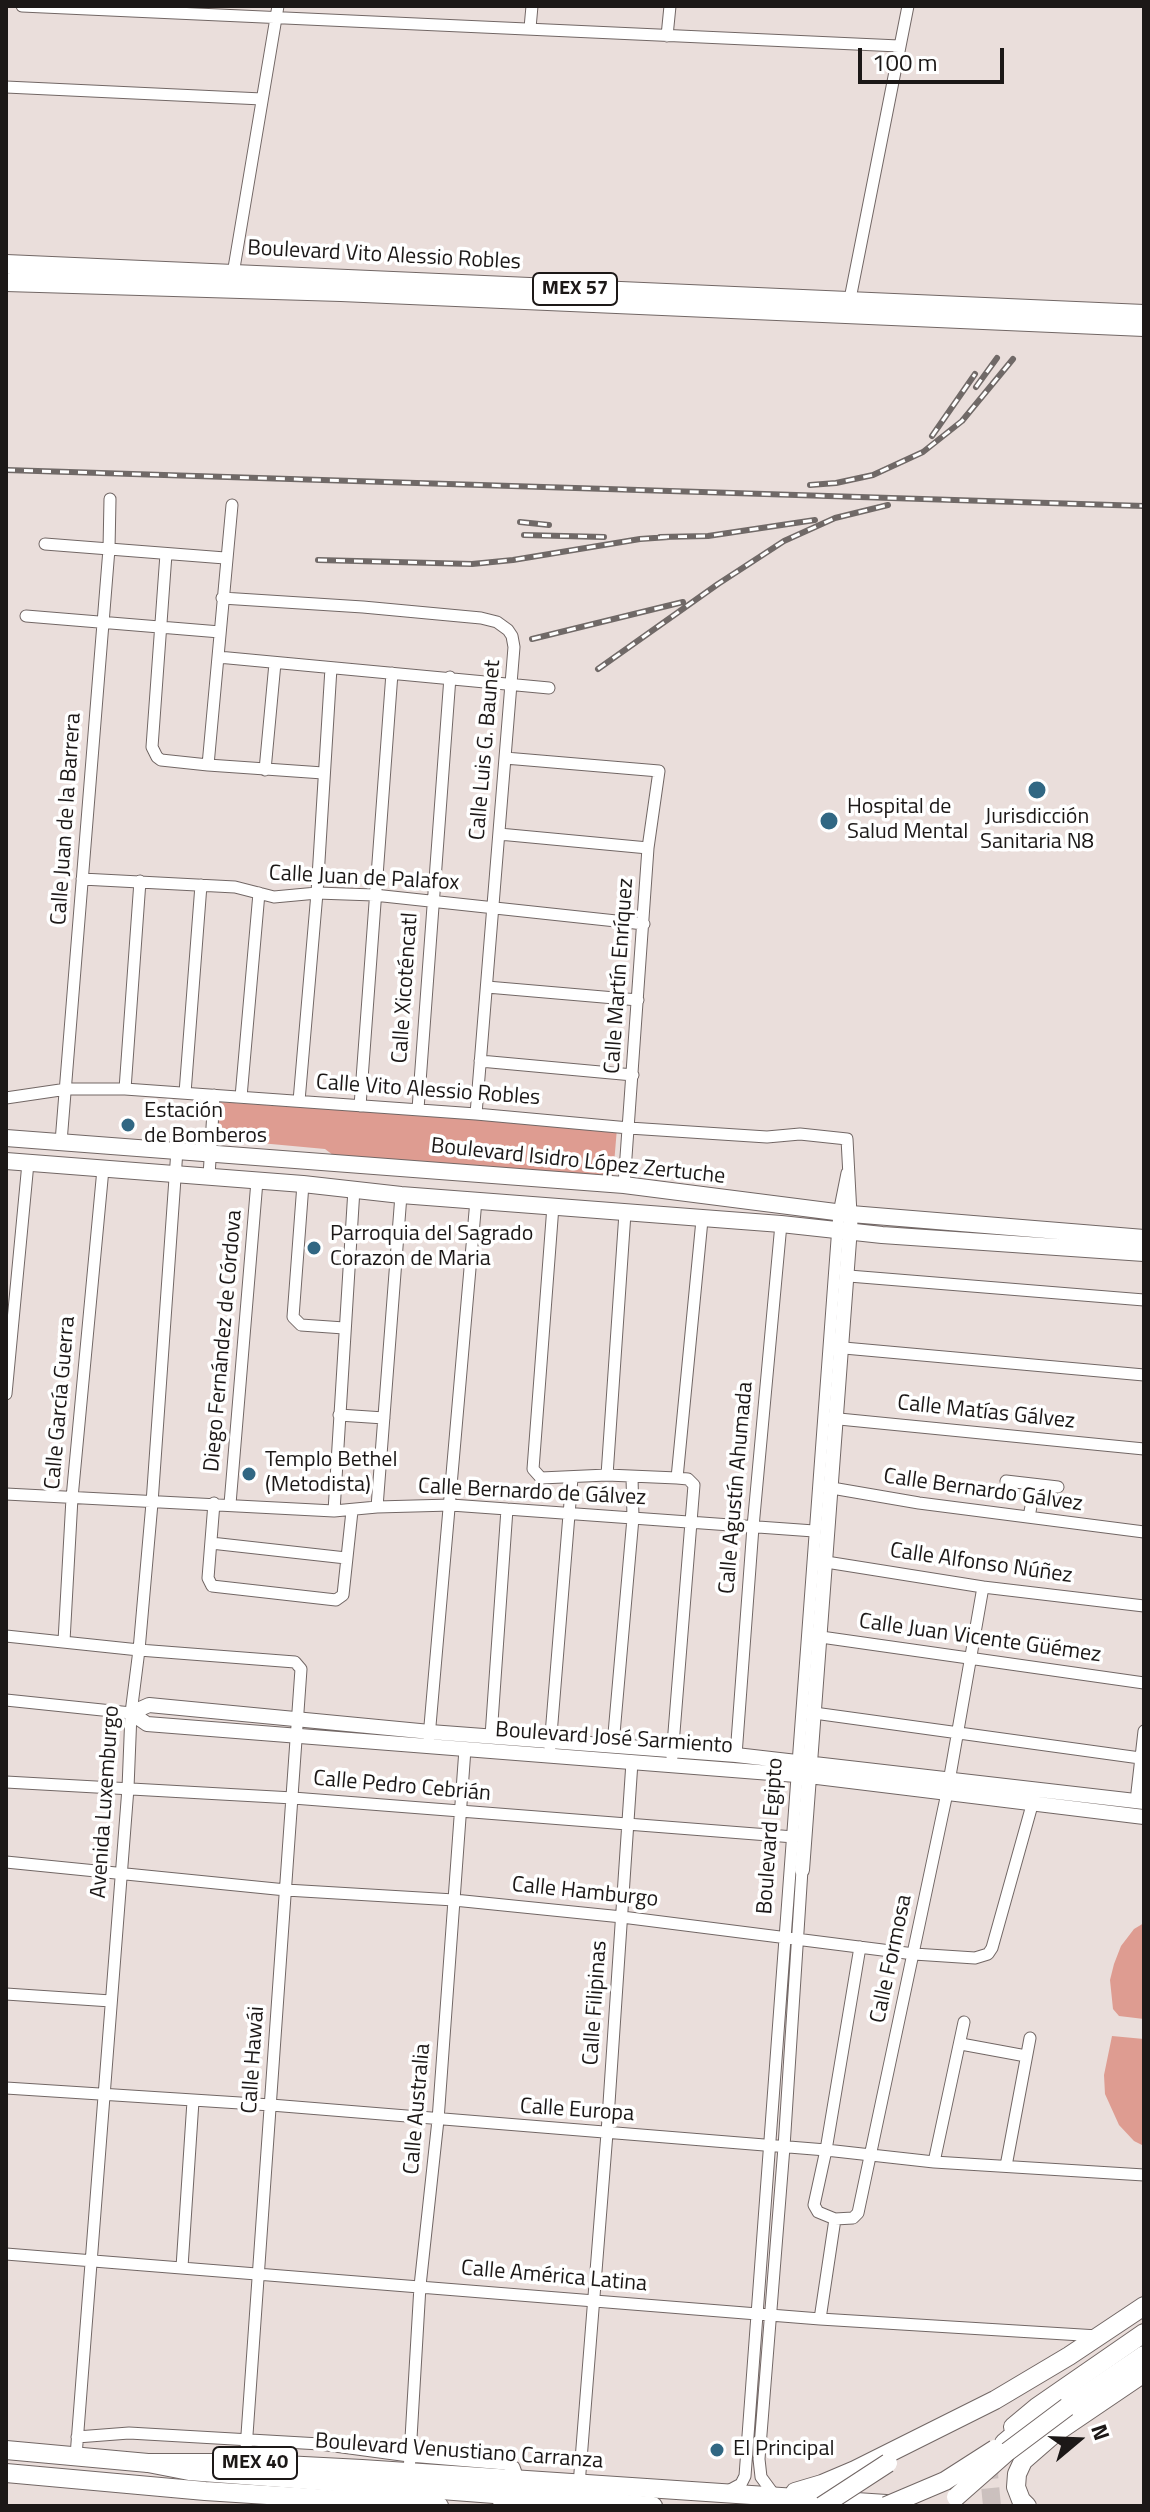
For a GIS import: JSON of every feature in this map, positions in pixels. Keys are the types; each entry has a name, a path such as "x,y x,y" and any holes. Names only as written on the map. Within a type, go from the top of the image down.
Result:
{"main road":[{"name":"Boulevard Vito Alessio Robles","path":"6,264 160,278"},
{"name":"Boulevard Vito Alessio Robles","path":"6,282 160,278 232,280 849,306 1144,314"},
{"name":"Boulevard Vito Alessio Robles","path":"849,306 1144,327"},
{"name":"Boulevard Isidro López Zertuche","path":"6,1138 624,1185 845,1222 1144,1253"},
{"name":"Boulevard Isidro López Zertuche","path":"6,1161 702,1220 781,1224 845,1222 1144,1238"},
{"path":"778,2496 822,2484 995,2400 1144,2306"},
{"path":"822,2506 888,2463 1035,2387 1144,2316"},
{"path":"1013,2427 1144,2333"},
{"path":"950,2502 1007,2452 1140,2350"},
{"path":"886,2506 928,2490 983,2459 1043,2411 1140,2350"},
{"path":"1027,2506 1016,2487 1017,2474 1023,2461 1054,2434 1144,2373"},
{"name":"Boulevard Venustiano Carranza","path":"6,2450 148,2463 409,2464 519,2481 908,2506"},
{"path":"148,2463 189,2471 653,2506"},
{"name":"MEX 40","path":"6,2473 221,2492 439,2506"},
{"path":"502,2506 546,2506"}],"street":[{"path":"22,6 276,20 530,28 899,46"},
{"path":"232,280 278,6"},
{"path":"530,28 532,6"},
{"path":"667,36 670,6"},
{"path":"849,306 908,6"},
{"path":"6,87 262,99"},
{"name":"Calle Juan de la Barrera","path":"61,1142 109,549 110,499"},
{"path":"208,765 232,505"},
{"path":"45,544 225,558"},
{"path":"166,554 152,747 161,760 323,773"},
{"name":"Calle Luis G. Baunet","path":"222,598 481,618 497,622 508,630 514,647 476,1114"},
{"path":"26,616 220,632"},
{"path":"218,657 549,688"},
{"path":"265,770 275,663"},
{"path":"299,1101 317,893 331,668"},
{"path":"360,1106 392,673"},
{"name":"Calle Xicoténcatl","path":"418,1109 450,677"},
{"name":"Calle Martín Enríquez","path":"505,758 659,771 648,848 624,1185"},
{"path":"499,834 648,848"},
{"name":"Calle Juan de Palafox","path":"82,879 235,887 274,897 317,893 374,895 644,924"},
{"path":"125,1089 140,881"},
{"path":"185,1093 201,885"},
{"path":"241,1097 259,893"},
{"path":"487,987 638,1000"},
{"path":"480,1061 633,1075"},
{"name":"Calle Vito Alessio Robles","path":"6,1098 67,1089 125,1089 418,1109 629,1128 767,1137 800,1134 847,1139"},
{"path":"209,1176 214,1095"},
{"name":"Boulevard Egipto","path":"778,2496 765,2485 759,2468 799,1938 804,1769 845,1222 847,1139"},
{"name":"Avenida Luxemburgo","path":"76,2456 128,1788 131,1713 152,1503 177,1150"},
{"path":"6,1394 28,1163"},
{"name":"Calle García Guerra","path":"64,1641 72,1498 103,1169"},
{"name":"Diego Fernández de Córdova","path":"230,1504 257,1181"},
{"path":"303,1184 293,1317 301,1325 344,1328"},
{"path":"334,1511 354,1189"},
{"path":"377,1507 401,1195"},
{"path":"429,1739 476,1200"},
{"path":"553,1206 533,1469 541,1478 607,1475 683,1478 694,1485 671,1765"},
{"path":"607,1475 625,1213"},
{"path":"683,1478 702,1220"},
{"name":"Boulevard Egipto","path":"836,1347 849,1276 845,1222"},
{"name":"Calle Agustín Ahumada","path":"736,1755 781,1224"},
{"path":"849,1276 1144,1300"},
{"path":"836,1347 1144,1375"},
{"path":"339,1415 384,1418"},
{"name":"Calle Matías Gálvez","path":"830,1418 1144,1449"},
{"path":"613,1745 633,1518 632,1477"},
{"path":"550,1748 572,1478"},
{"path":"1006,1481 1058,1487"},
{"path":"1029,1517 1035,1485"},
{"name":"Boulevard Egipto","path":"819,1561 814,1531 824,1486"},
{"name":"Calle Bernardo Gálvez","path":"824,1486 1144,1532"},
{"name":"Calle Bernardo de Gálvez","path":"6,1494 334,1511 451,1505 814,1531"},
{"path":"214,1503 208,1578 213,1587 336,1600 343,1595 352,1511"},
{"path":"491,1736 507,1509"},
{"path":"211,1543 346,1558"},
{"name":"Calle Alfonso Núñez","path":"819,1561 983,1587 1144,1606"},
{"name":"Calle Formosa","path":"835,2219 850,2218 858,2213 872,2155 948,1786 983,1587"},
{"path":"6,1636 139,1650"},
{"name":"Calle Juan Vicente Güémez","path":"814,1636 1144,1683"},
{"name":"Calle Hawái","path":"139,1650 295,1662 302,1672 245,2463"},
{"name":"Boulevard José Sarmiento","path":"6,1700 131,1713 149,1705 298,1727 429,1739 491,1736 632,1762 804,1769"},
{"path":"808,1712 1140,1758"},
{"path":"1140,1802 1140,1758 1144,1731"},
{"name":"Boulevard José Sarmiento","path":"429,1739 465,1749 613,1745 736,1755 804,1769 1035,1797 1144,1817"},
{"name":"Calle Australia","path":"409,2464 420,2286 438,2120 465,1749"},
{"name":"Calle Filipinas","path":"579,2485 632,1762"},
{"name":"Boulevard Egipto","path":"726,2492 741,2484 745,2476 794,1837 804,1769"},
{"name":"Calle Pedro Cebrián","path":"6,1782 293,1798 794,1837"},
{"name":"Boulevard José Sarmiento","path":"1035,1797 1140,1802"},
{"name":"Calle Hamburgo","path":"6,1862 286,1890 454,1900 786,1936 914,1954 975,1958 988,1954 992,1948 1035,1797"},
{"path":"820,2319 835,2219 818,2212 814,2205 860,1947"},
{"path":"6,1994 111,2001"},
{"path":"934,2162 964,2022"},
{"path":"1006,2166 1030,2038"},
{"path":"961,2044 1026,2056"},
{"name":"Calle Europa","path":"6,2088 271,2105 826,2150 934,2162 1144,2175"},
{"path":"182,2267 193,2101"},
{"name":"Calle América Latina","path":"6,2254 820,2319 1093,2336"},
{"path":"1093,2336 1144,2295"},
{"path":"77,2437 129,2433 247,2438 362,2449 409,2464"}],"shaded area":[{"path":"219,1102 617,1128 613,1176 337,1158 325,1149 217,1139"},
{"path":"1144,1923 1144,2019 1119,2016 1113,2009 1110,1980 1114,1964 1121,1946 1134,1929"},
{"path":"1112,2036 1144,2039 1144,2146 1134,2141 1119,2125 1105,2094 1104,2075"}],"tunnel":[{"path":"992,2506 989,2474 994,2456"}],"railway":[{"path":"976,387 997,358"},
{"path":"810,485 873,475 923,452 962,421 1013,359"},
{"path":"932,436 975,374"},
{"path":"6,470 1144,506"},
{"path":"598,669 784,541 835,518 888,505"},
{"path":"660,537 708,536 815,520"},
{"path":"520,522 549,525"},
{"path":"524,535 604,537"},
{"path":"318,560 472,564 669,537"},
{"path":"532,639 683,602"}],"place":[{"name":"Jurisdicción Sanitaria N8","path":"1037,790"},
{"name":"Hospital de Salud Mental","path":"829,821"},
{"name":"Estación de Bomberos","path":"128,1125"},
{"name":"Parroquia del Sagrado Corazon de Maria","path":"314,1248"},
{"name":"Templo Bethel (Metodista)","path":"249,1474"},
{"name":"El Principal","path":"717,2450"}]}
